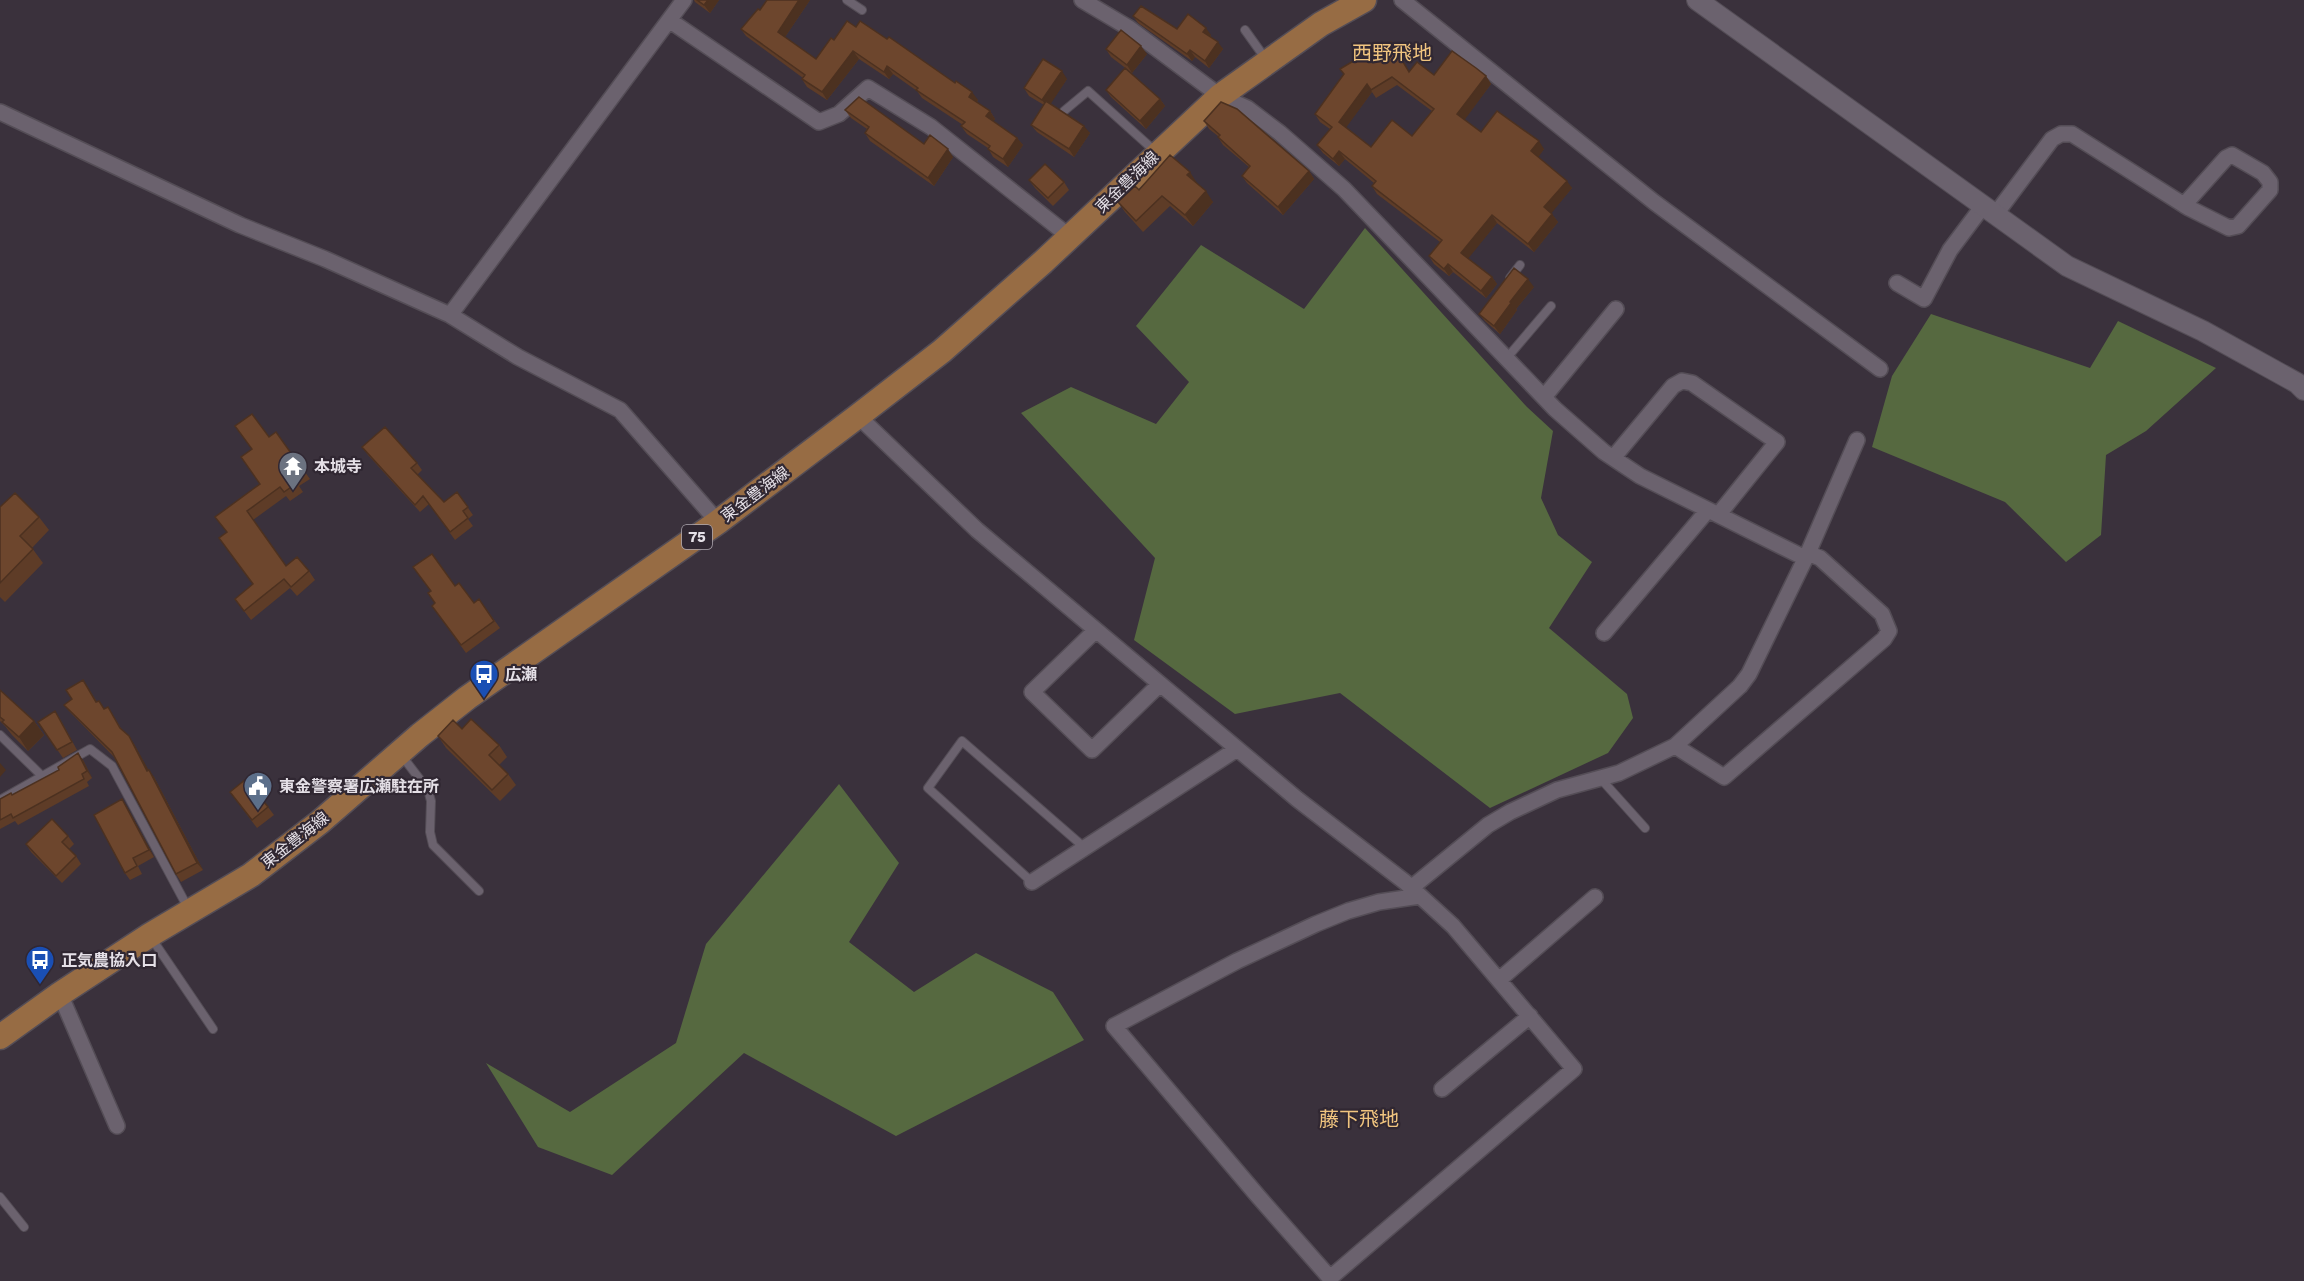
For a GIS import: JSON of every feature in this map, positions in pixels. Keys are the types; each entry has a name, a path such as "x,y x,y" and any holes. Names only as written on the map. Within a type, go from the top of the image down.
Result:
{"main road":[{"name":"東金豊海線","path":"0,1036 150,935 251,875 320,822 467,698 718,522 858,416 942,351 1070,237 1220,96 1352,3"}],"street":[{"path":"450,315 684,0"},
{"path":"1082,0 1129,28 1220,96 1247,108 1280,133 1344,189 1477,321 1506,359 1544,397 1613,458 1640,476 1713,512 1806,555 1820,558 1882,614 1889,631 1884,639 1724,777 1675,746"},
{"path":"1402,0 1654,202 1880,369"},
{"path":"1697,0 2067,266 2203,331 2297,383 2304,390"},
{"path":"669,20 819,123 839,114 868,88 931,127 1070,237"},
{"path":"0,112 240,225 325,259 450,315 518,357 620,410 718,522"},
{"path":"1896,283 1924,299 1950,250 2052,139 2061,134 2072,134 2184,205 2229,228 2238,226 2270,190 2270,182 2264,173 2232,155 2226,158 2184,205"},
{"path":"1544,397 1616,309"},
{"path":"1604,633 1777,442 1692,383 1682,381 1672,386 1613,458"},
{"path":"858,416 977,531 1297,799 1415,892 1453,926 1574,1069 1330,1278 1114,1026 1237,961 1316,924 1348,911 1415,892 1488,825 1510,812 1557,790 1601,779 1675,746 1740,686 1749,674 1806,555 1857,440"},
{"path":"1096,630 1032,692 1092,750 1160,684"},
{"path":"1032,882 1238,749"},
{"path":"1499,980 1596,897"},
{"path":"60,994 117,1126"},
{"path":"1442,1089 1530,1016"}],"lane":[{"path":"847,0 862,10"},
{"path":"1245,30 1267,62"},
{"path":"1064,111 1088,91 1157,153"},
{"path":"1507,282 1521,265"},
{"path":"1506,359 1551,306"},
{"path":"0,735 42,776"},
{"path":"1032,882 928,788 962,741 1085,848"},
{"path":"0,800 90,749 112,766 190,911"},
{"path":"400,753 428,790 431,801 430,832 433,844 479,891"},
{"path":"1601,779 1645,828"},
{"path":"150,935 213,1029"},
{"path":"0,1197 24,1227"}],"green space":[{"path":"1365,228 1527,407 1553,431 1541,498 1558,535 1592,562 1549,628 1627,694 1633,718 1608,753 1490,808 1340,693 1235,714 1134,640 1155,558 1021,413 1071,387 1156,424 1189,382 1136,326 1201,245 1304,309"},
{"path":"1931,314 2090,368 2118,321 2216,368 2146,431 2106,455 2101,535 2066,562 2005,502 1872,447 1892,376"},
{"path":"839,784 899,863 849,942 914,992 976,953 1053,992 1084,1040 896,1136 744,1053 612,1175 538,1147 486,1063 570,1112 676,1043 706,944"}],"building":[{"path":"697,0 708,0 704,5"},
{"path":"767,0 799,0 778,32 816,59 831,38 834,40 847,21 856,27 860,21 887,39 889,37 955,83 956,81 972,92 969,97 990,111 986,116 1017,138 1003,159 988,149 990,146 961,126 965,122 916,90 918,88 887,66 884,72 853,51 822,92 802,79 805,75 741,29"},
{"path":"1141,6 1177,29 1188,14 1206,28 1203,32 1218,42 1205,61 1190,50 1187,54 1133,16"},
{"path":"1121,30 1141,46 1127,65 1106,49"},
{"path":"1391,42 1409,72 1417,62 1434,75 1452,51 1486,76 1457,114 1481,132 1497,111 1539,141 1531,151 1567,181 1544,207 1552,214 1528,244 1492,215 1461,253 1492,277 1481,291 1448,264 1444,269 1429,256 1442,240 1372,186 1376,181 1339,151 1333,159 1317,145 1332,127 1315,114 1344,74 1340,69 1370,51 1372,54","holes":["1392,77 1434,109 1412,136 1392,120 1371,147 1339,122 1367,84 1371,90"]},
{"path":"1043,59 1062,71 1042,100 1024,88"},
{"path":"1125,68 1160,99 1140,121 1106,90"},
{"path":"859,97 924,144 930,135 948,149 928,178 865,133 869,127 845,110"},
{"path":"1046,101 1084,126 1069,149 1031,125"},
{"path":"1221,102 1237,109 1309,171 1278,207 1242,176 1250,166 1204,121"},
{"path":"1170,155 1190,172 1187,175 1206,191 1185,215 1162,196 1136,221 1118,202 1135,186 1139,190"},
{"path":"1045,164 1064,182 1048,198 1029,180"},
{"path":"1514,268 1528,279 1494,326 1479,314"},
{"path":"252,414 269,437 276,432 303,470 292,478 297,483 284,492 280,487 247,511 286,566 297,557 309,571 291,587 284,579 244,611 235,599 253,584 219,538 227,532 215,517 260,484 241,457 252,449 235,426"},
{"path":"385,427 417,463 411,468 444,502 457,492 468,507 463,511 468,518 450,532 423,496 415,505 362,447"},
{"path":"15,493 39,517 20,536 33,549 0,583 0,507"},
{"path":"432,554 455,586 459,583 474,603 479,599 494,621 461,645 432,606 435,603 428,593 431,591 413,567"},
{"path":"83,680 96,702 99,701 104,709 108,707 120,728 129,736 197,863 176,874 112,752 64,705 72,699 66,690"},
{"path":"0,690 34,721 19,737 2,722 4,720 0,717"},
{"path":"55,711 72,742 57,750 38,722"},
{"path":"471,719 499,745 489,755 508,774 492,790 438,736 453,720 462,729"},
{"path":"78,753 87,771 82,774 84,779 13,818 11,814 0,820 0,799 59,770 58,767"},
{"path":"246,779 268,807 252,820 230,792"},
{"path":"122,799 149,850 133,858 137,866 125,873 94,815"},
{"path":"52,819 68,836 62,842 76,856 56,876 26,844"}],"place":[{"name":"本城寺","path":"293,492"},
{"name":"広瀬","path":"484,700"},
{"name":"東金警察署広瀬駐在所","path":"258,812"},
{"name":"正気農協入口","path":"40,986"}],"district":[{"name":"西野飛地","path":"1392,53"},
{"name":"藤下飛地","path":"1359,1119"}]}
